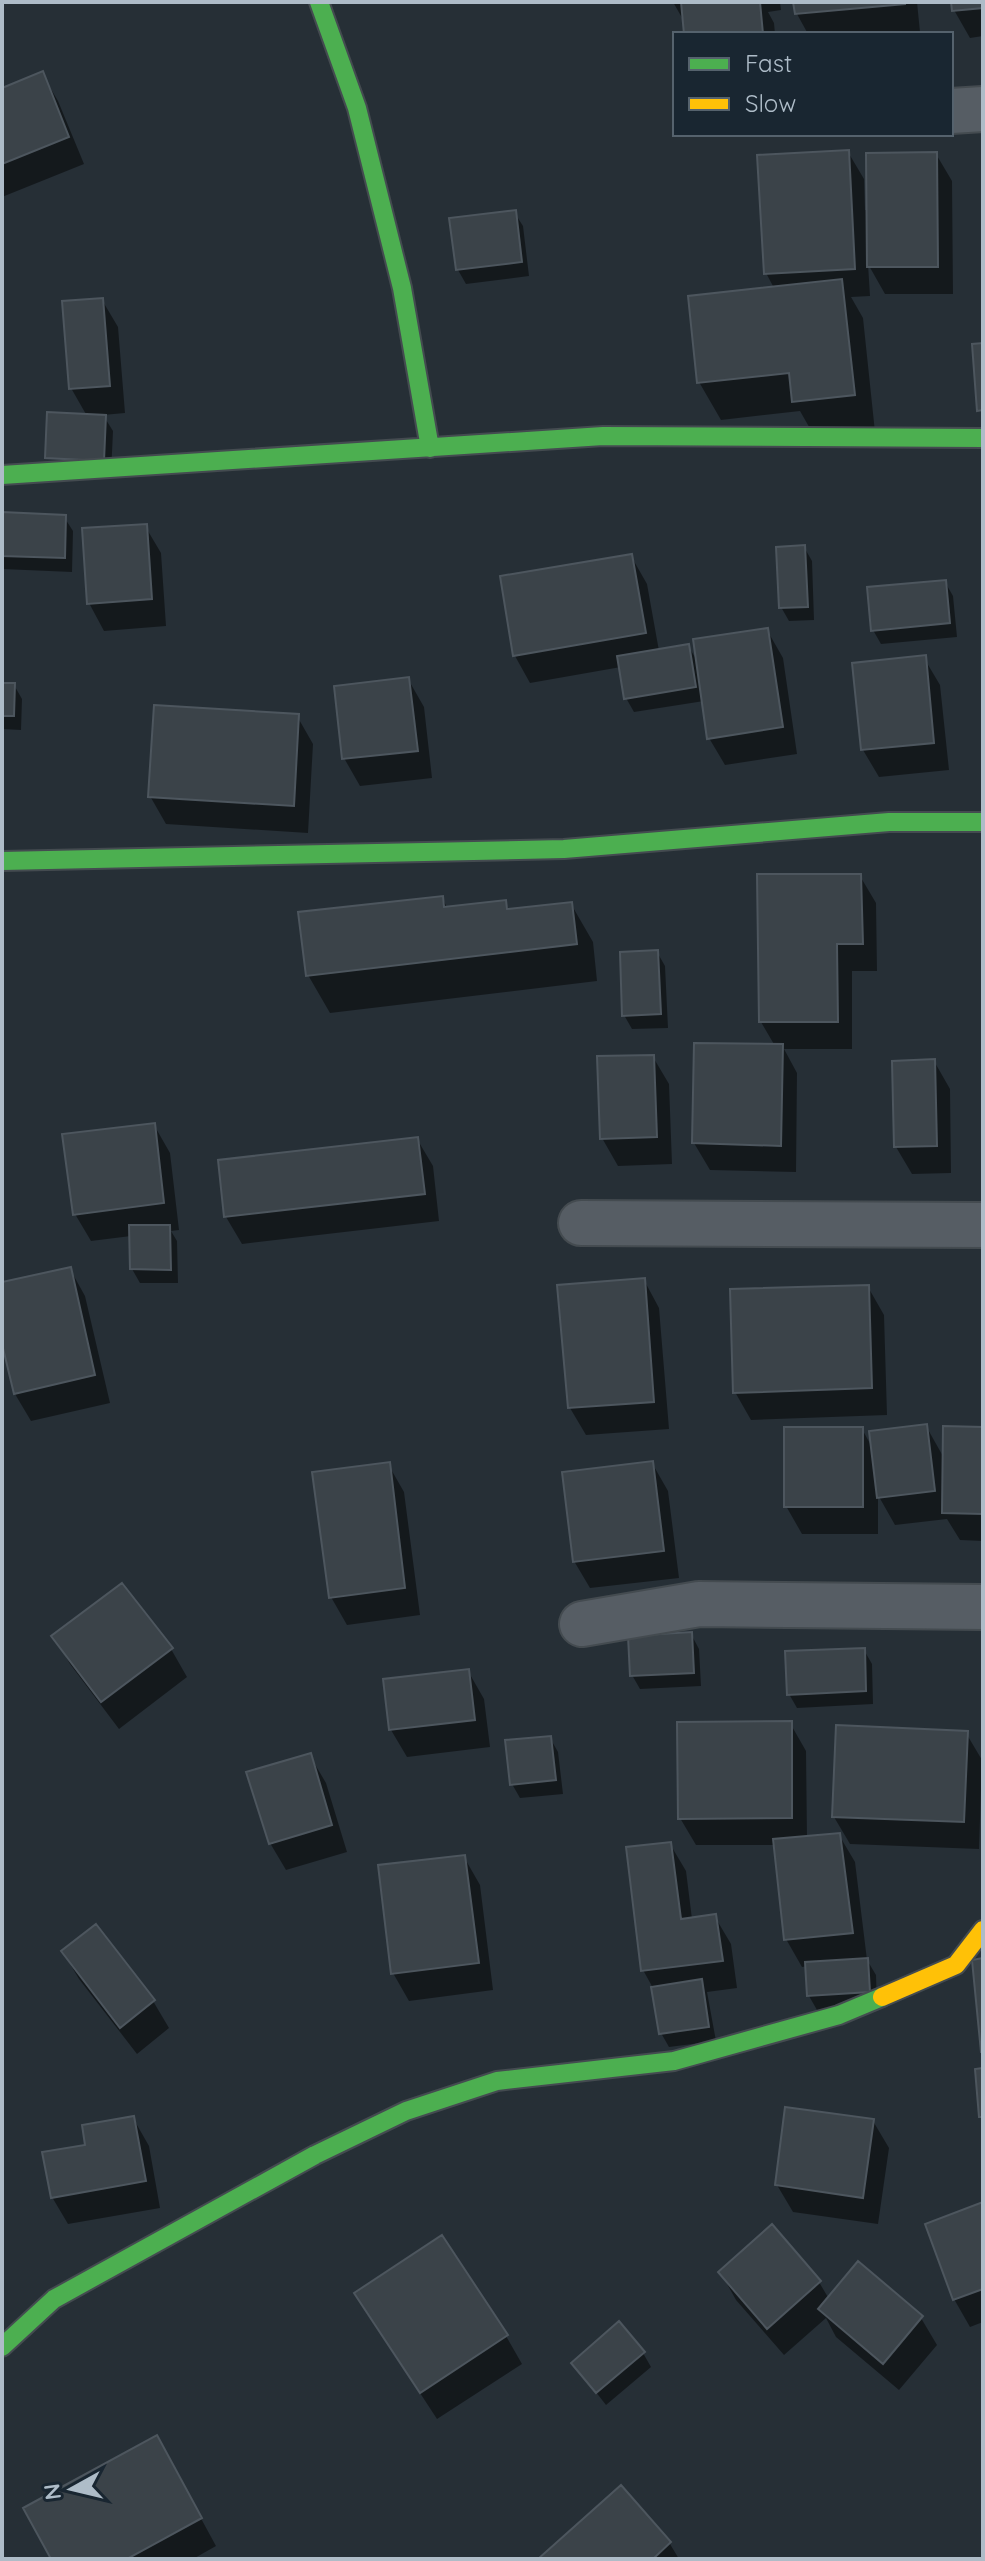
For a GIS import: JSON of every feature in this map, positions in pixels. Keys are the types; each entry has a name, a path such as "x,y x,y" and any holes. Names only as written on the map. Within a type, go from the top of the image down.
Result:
{"street":[{"path":"319,2 357,108 402,288 430,448"},
{"path":"953,111 983,109"},
{"path":"2,475 603,436 983,438"},
{"path":"2,861 564,849 889,822 983,822"},
{"path":"581,1223 983,1225"},
{"path":"582,1624 699,1604 983,1607"},
{"path":"2,2347 54,2299 315,2155 406,2111 497,2081 674,2061 839,2015 956,1965 983,1930"}],"building":[{"path":"681,2 760,2 763,32 684,32"},
{"path":"793,2 905,2 905,4 795,14"},
{"path":"951,2 983,2 983,8 952,11"},
{"path":"43,71 69,137 2,164 2,88"},
{"path":"849,150 855,269 764,274 757,155"},
{"path":"937,152 938,267 867,267 866,153"},
{"path":"516,210 522,262 456,270 449,218"},
{"path":"842,279 855,395 792,402 789,373 697,383 688,296"},
{"path":"103,298 110,386 69,389 62,301"},
{"path":"983,343 983,410 977,411 972,344"},
{"path":"47,412 106,415 104,461 45,458"},
{"path":"2,512 66,515 65,558 2,556"},
{"path":"147,524 152,599 87,604 82,528"},
{"path":"805,545 808,607 779,608 776,547"},
{"path":"632,554 646,633 513,656 500,576"},
{"path":"946,580 950,623 871,631 867,587"},
{"path":"768,628 783,727 707,739 693,639"},
{"path":"689,644 696,687 624,699 617,656"},
{"path":"926,655 934,743 861,750 852,663"},
{"path":"409,677 418,751 342,759 334,686"},
{"path":"2,683 15,683 14,716 2,716"},
{"path":"154,705 299,714 294,806 148,797"},
{"path":"757,874 861,874 863,944 837,944 838,1022 759,1022"},
{"path":"443,896 444,907 506,900 507,909 572,902 577,944 306,976 298,912"},
{"path":"658,950 661,1014 622,1016 620,952"},
{"path":"694,1043 783,1044 781,1146 692,1143"},
{"path":"654,1055 657,1137 600,1139 597,1056"},
{"path":"935,1059 937,1146 894,1147 892,1061"},
{"path":"155,1123 164,1203 73,1215 62,1134"},
{"path":"418,1137 425,1194 224,1217 218,1160"},
{"path":"129,1225 170,1225 171,1270 130,1269"},
{"path":"71,1267 95,1375 14,1394 2,1344 2,1282"},
{"path":"645,1278 654,1402 568,1408 557,1285"},
{"path":"869,1285 872,1388 733,1393 730,1289"},
{"path":"927,1424 935,1491 877,1498 869,1431"},
{"path":"943,1426 983,1427 983,1514 942,1513"},
{"path":"784,1427 863,1427 863,1507 784,1507"},
{"path":"653,1461 664,1551 573,1562 562,1472"},
{"path":"390,1462 405,1588 329,1598 312,1472"},
{"path":"122,1583 173,1648 101,1702 51,1636"},
{"path":"692,1632 694,1673 630,1676 628,1636"},
{"path":"865,1648 866,1691 787,1695 785,1651"},
{"path":"469,1669 475,1720 389,1730 383,1679"},
{"path":"792,1721 792,1818 678,1819 677,1722"},
{"path":"836,1725 968,1731 964,1822 832,1817"},
{"path":"551,1736 556,1780 510,1785 505,1740"},
{"path":"311,1753 332,1825 269,1844 246,1772"},
{"path":"840,1833 853,1933 784,1940 773,1839"},
{"path":"671,1842 681,1919 716,1914 723,1961 641,1971 626,1847"},
{"path":"465,1855 479,1963 391,1974 378,1865"},
{"path":"96,1924 155,2000 120,2028 61,1951"},
{"path":"868,1958 870,1992 807,1996 805,1962"},
{"path":"983,1958 983,2052 981,2052 972,1960"},
{"path":"702,1979 709,2027 659,2034 651,1987"},
{"path":"983,2068 983,2117 979,2117 975,2069"},
{"path":"785,2107 874,2119 863,2198 775,2185"},
{"path":"134,2116 146,2181 51,2198 42,2152 85,2145 82,2125"},
{"path":"983,2202 983,2289 953,2300 925,2224"},
{"path":"772,2224 821,2281 767,2329 718,2272"},
{"path":"442,2235 508,2335 420,2393 354,2293"},
{"path":"858,2261 923,2316 883,2364 818,2309"},
{"path":"619,2321 645,2352 596,2393 571,2363"},
{"path":"157,2435 202,2518 127,2559 51,2559 23,2508"},
{"path":"621,2485 671,2542 653,2559 538,2559"}],"traffic: fast":[{"path":"319,2 357,108 402,288 430,448"},
{"path":"2,475 603,436 983,438"},
{"path":"2,861 564,849 889,822 983,822"},
{"path":"2,2347 54,2299 315,2155 406,2111 497,2081 674,2061 839,2015 882,1997"}],"traffic: slow":[{"path":"882,1997 956,1965 983,1930"}]}
